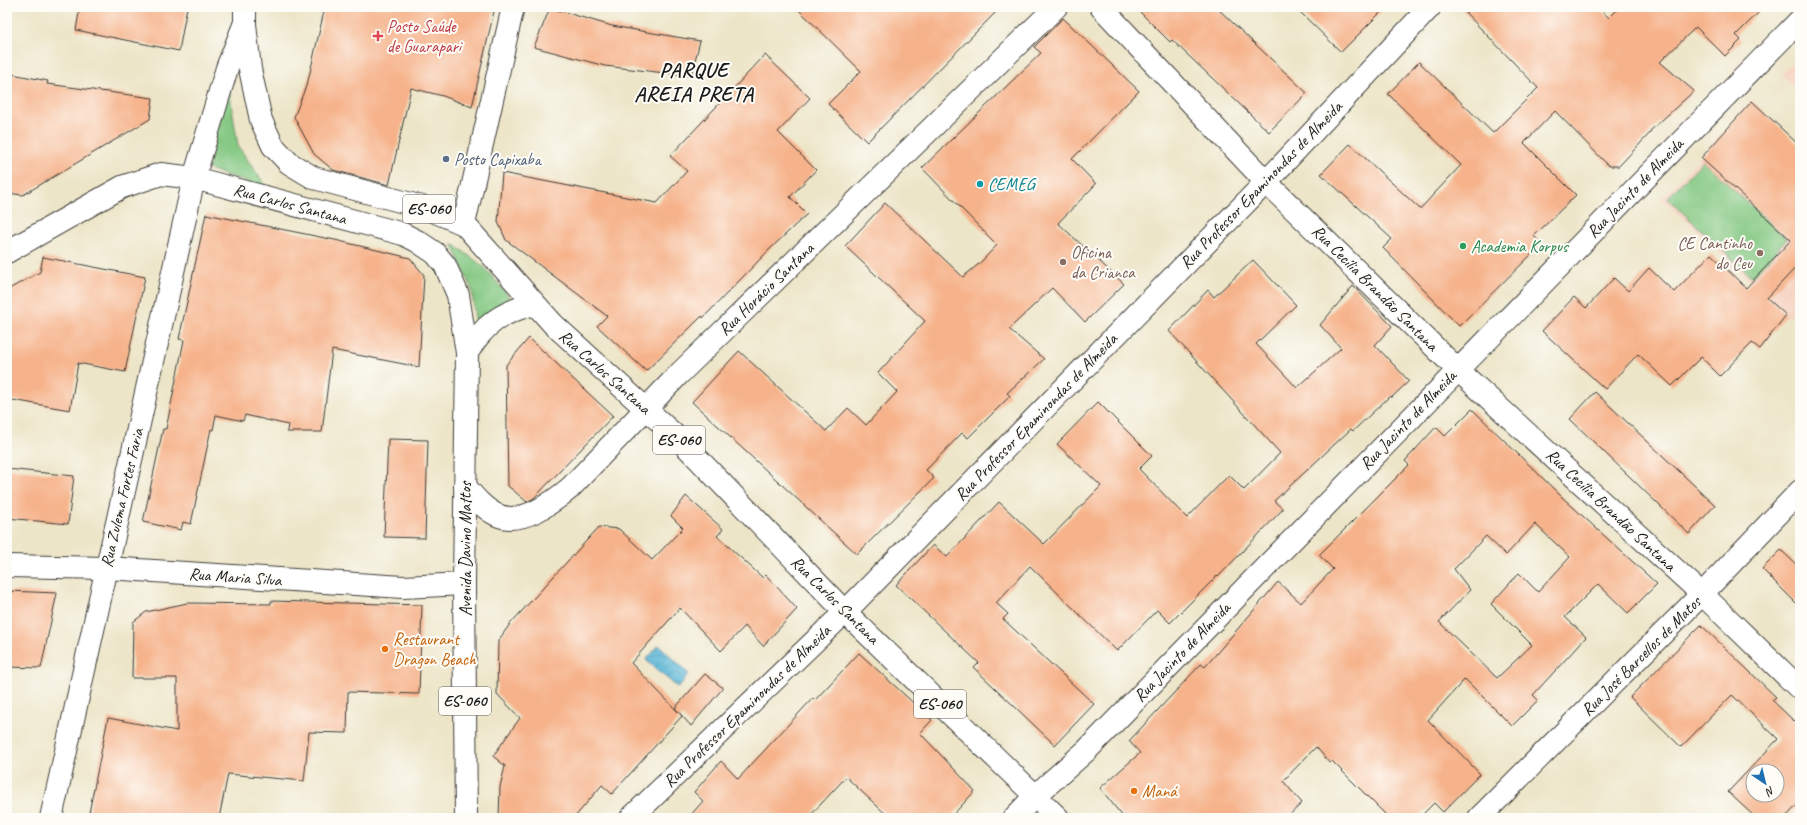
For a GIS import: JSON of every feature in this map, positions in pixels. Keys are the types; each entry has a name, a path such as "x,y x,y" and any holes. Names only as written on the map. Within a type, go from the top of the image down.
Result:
{"street":[{"path":"464,224 513,7"},
{"name":"Rua Horácio Santana","path":"465,486 477,500 498,516 514,518 533,512 552,503 570,488 680,373 1056,7"},
{"name":"Rua Cecília Brandão Santana","path":"1101,7 1266,182 1457,369 1702,594 1800,689"},
{"name":"Rua Professor Epaminondas de Almeida","path":"631,818 845,612 1266,182 1430,7"},
{"name":"Rua Carlos Santana","path":"245,16 250,69 261,120 273,146 289,163 314,178 426,208 464,224 553,324 680,440 845,612 1058,818"},
{"name":"Rua Carlos Santana","path":"245,16 226,68 194,178 403,234 417,241 435,253 445,265 452,278 458,295 467,353"},
{"name":"Rua Jacinto de Almeida","path":"1014,818 1035,796 1087,750 1457,369 1800,20"},
{"path":"7,252 122,187 161,174 194,178"},
{"name":"Rua Zulema Fortes Faria","path":"51,818 194,178"},
{"path":"467,353 475,339 486,326 500,316 514,309 534,304"},
{"name":"Avenida Davino Mattos","path":"466,818 464,584 467,353"},
{"name":"Rua José Barcellos de Matos","path":"1479,818 1702,594 1800,491"},
{"name":"Rua Maria Silva","path":"7,566 107,568 403,587 464,584"}],"shaded area":[{"path":"1800,54 1800,92 1781,74"},
{"name":"CE Cantinho do Ceu","path":"1724,132 1800,202 1800,304 1788,317 1661,199"}],"green space":[{"path":"228,82 238,146 268,189 208,169"},
{"path":"1703,161 1787,239 1752,277 1667,198"},
{"path":"452,243 484,267 511,299 475,321 472,290"}],"water":[{"path":"659,645 689,674 678,688 646,660"}],"building":[{"path":"80,7 187,7 179,51 76,30"},
{"path":"325,7 495,7 472,107 443,96 411,88 389,185 333,170 314,154 294,117 308,81"},
{"path":"796,7 1001,7 867,142 828,104 861,71"},
{"path":"1135,7 1216,7 1307,93 1269,132 1172,40 1170,42"},
{"path":"1295,7 1386,7 1341,52"},
{"path":"1460,7 1598,7 1609,18 1620,7 1764,7 1736,35 1741,40 1725,56 1696,27 1660,62 1694,91 1650,131 1651,132 1619,166 1609,166 1555,111 1524,143 1576,195 1534,236 1542,244 1459,326 1383,248 1392,239 1321,174 1350,144 1420,209 1461,165 1388,94 1419,62 1493,133 1538,88"},
{"path":"550,8 612,26 700,41 691,76 605,66 534,47"},
{"path":"1063,18 1139,91 1072,159 1096,184 1058,223 1124,284 1085,322 1052,288 1009,329 1044,359 1007,393 1010,396 968,438 962,433 926,470 934,478 857,554 692,402 739,351 826,431 848,408 866,425 897,392 878,373 925,321 845,246 885,203 963,277 980,263 997,245 922,168 1041,53 1034,47"},
{"path":"765,55 810,98 778,132 816,170 790,197 807,214 770,249 703,318 702,316 646,371 597,326 607,316 506,240 498,222 502,173 657,203 687,171 670,156"},
{"path":"7,73 48,81 47,84 153,98 150,119 23,195 7,193"},
{"path":"1752,101 1800,146 1800,263 1767,298 1786,315 1760,349 1752,343 1720,376 1701,357 1672,386 1638,354 1605,389 1542,331 1574,297 1586,308 1614,278 1628,291 1649,268 1674,292 1711,254 1746,288 1791,240 1701,158"},
{"path":"206,214 335,240 410,258 424,275 419,367 332,350 322,432 287,432 288,425 245,415 243,421 216,415 213,430 211,429 191,524 183,522 181,530 143,522 163,429 166,429 184,340 179,339"},
{"path":"43,257 145,277 125,372 78,363 70,410 7,399 7,290 40,272"},
{"path":"1253,260 1296,305 1256,344 1297,388 1341,348 1320,325 1353,286 1392,326 1375,345 1409,381 1391,398 1390,396 1353,431 1351,429 1274,501 1283,509 1218,577 1217,576 1170,623 1157,610 1117,651 1030,566 996,603 1008,614 1003,619 1094,704 1055,745 974,668 979,663 896,585 933,545 947,557 999,502 1044,544 1101,486 1057,444 1098,402 1152,456 1139,469 1187,518 1229,475 1244,490 1280,453 1169,331 1208,290 1214,297"},
{"path":"529,338 613,416 534,498 527,502 508,486 506,365"},
{"path":"1595,392 1715,505 1689,534 1570,419"},
{"path":"1472,409 1562,497 1657,584 1628,613 1598,584 1565,617 1586,637 1533,695 1538,700 1512,726 1465,679 1428,720 1480,774 1443,812 1434,803 1419,818 1389,818 1332,761 1330,763 1316,747 1283,781 1302,803 1286,818 1124,818 1100,788 1140,753 1129,741 1201,664 1205,667 1278,582 1301,603 1333,569 1319,555 1409,465 1405,461 1436,427 1445,436","holes":["1535,524 1570,557 1538,592 1519,573 1491,604 1532,645 1497,678 1439,622 1470,590 1454,569 1486,536 1506,555"]},
{"path":"388,439 428,440 425,538 384,537"},
{"path":"7,469 74,476 68,524 7,518"},
{"path":"686,496 723,529 717,536 763,578 766,575 797,609 763,646 745,626 721,651 680,608 631,663 682,716 612,794 602,785 574,818 499,818 500,787 505,766 493,756 520,718 497,694 498,641 510,624 599,527 619,529 652,560 683,528 671,516"},
{"path":"1781,550 1800,568 1800,607 1762,569"},
{"path":"7,591 57,593 41,668 7,667"},
{"path":"271,601 422,605 419,694 348,692 347,733 309,732 304,781 228,774 219,818 88,818 108,718 177,731 177,678 132,678 133,622 146,612 187,603 271,604"},
{"path":"1701,625 1776,697 1772,700 1794,721 1800,715 1800,802 1785,818 1756,818 1728,792 1745,774 1745,803 1785,803 1785,763 1755,763 1778,739 1732,695 1681,747 1630,697"},
{"path":"859,653 932,720 920,733 975,791 950,818 890,818 846,777 808,818 688,818 703,801 694,792 721,761 738,779 813,698 815,700"},
{"path":"705,674 723,688 691,726 675,708"}],"place":[{"name":"Posto Saúde de Guarapari","path":"378,36"},
{"name":"Posto Capixaba","path":"446,159"},
{"name":"CEMEG","path":"980,184"},
{"name":"Academia Korpus","path":"1463,246"},
{"name":"CE Cantinho do Ceu","path":"1760,253"},
{"name":"Oficina da Crianca","path":"1063,262"},
{"name":"Restaurant Dragon Beach","path":"385,649"},
{"name":"Maná","path":"1134,791"}],"district":[{"name":"PARQUE AREIA PRETA","path":"694,82"}]}
